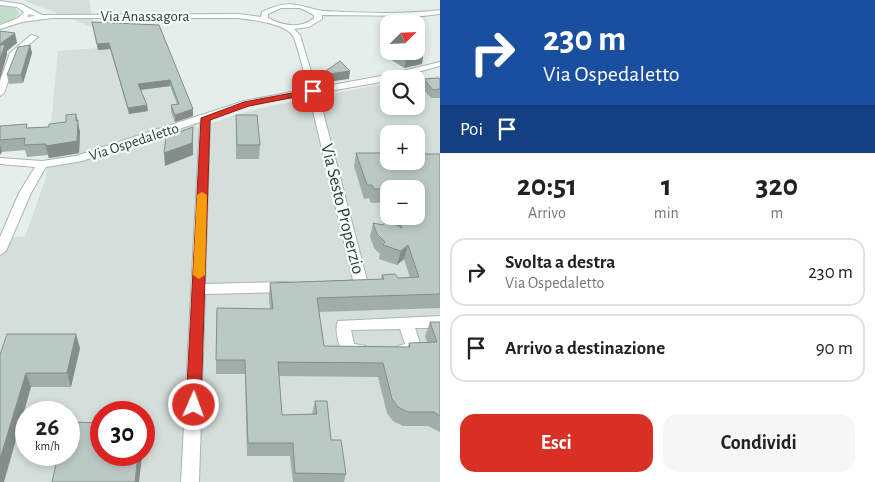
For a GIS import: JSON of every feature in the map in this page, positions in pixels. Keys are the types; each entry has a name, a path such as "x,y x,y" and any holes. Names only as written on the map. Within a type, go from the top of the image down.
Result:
{"street":[{"path":"270,22 263,16 284,0"},
{"path":"289,0 317,16 440,18"},
{"path":"0,3 9,2 24,8 27,12 21,20"},
{"name":"Via Anassagora","path":"238,16 288,6 304,7"},
{"name":"Via Anassagora","path":"27,12 52,16"},
{"path":"299,30 317,16 440,12"},
{"name":"Via Anassagora","path":"1,27 21,20 52,16 238,16 258,18 299,30"},
{"name":"Via Sesto Properzio","path":"299,30 361,284 332,285"},
{"path":"0,93 14,52 34,37"},
{"name":"Via Ospedaletto","path":"0,161 42,164 96,155 247,103 405,74 440,64"},
{"path":"190,482 205,118"},
{"path":"0,251 25,193 42,164"},
{"path":"198,289 294,286"},
{"path":"406,323 414,350 348,350 343,325 406,323 440,322"}],"shaded area":[{"path":"23,0 89,0 94,27 160,30 198,128 241,113 270,106 380,85 380,115 425,115 425,78 440,76 440,482 0,482 0,237 25,237 46,177 58,51 97,48 92,27"}],"green space":[{"path":"0,5 15,8 20,13 13,20 0,24"}],"building":[{"path":"92,22 159,25 193,109 175,115 171,105 179,104 170,80 138,84 147,105 128,108 109,43 97,44"},
{"path":"0,31 15,33 0,44"},
{"path":"0,45 5,45 0,59"},
{"path":"30,45 21,75 7,75 18,47"},
{"path":"340,61 350,71 320,75"},
{"path":"439,78 440,89 433,90 425,79"},
{"path":"76,114 76,121 78,120 77,141 46,146 46,144 24,145 25,138 0,140 0,126 27,124 26,128 49,127 49,124 66,122 66,115"},
{"path":"236,115 257,115 260,145 237,145"},
{"path":"193,127 192,143 164,153 166,137"},
{"path":"356,153 380,153 380,170 425,170 425,154 440,154 440,294 317,298 324,346 410,347 409,343 437,342 430,322 440,322 440,416 434,412 408,412 398,407 392,399 383,363 278,362 282,415 317,414 315,401 327,401 331,440 341,440 346,474 295,473 293,443 248,443 245,360 216,360 217,308 273,309 270,283 384,279 382,275 395,274 398,278 419,277 408,245 401,251 383,245 385,242 377,234 373,223 396,225 402,228 401,225 425,225 425,180 380,180 380,189 374,189 372,185 367,185"},
{"path":"7,334 76,334 67,373 26,373 18,401 15,401 15,409 0,459 0,355"},
{"path":"80,422 90,423 90,466 137,466 135,482 52,482 56,466 80,466"}],"slow traffic":[{"path":"199,275 202,195"}],"route":[{"path":"194,405 205,118 247,103 313,91"}]}
